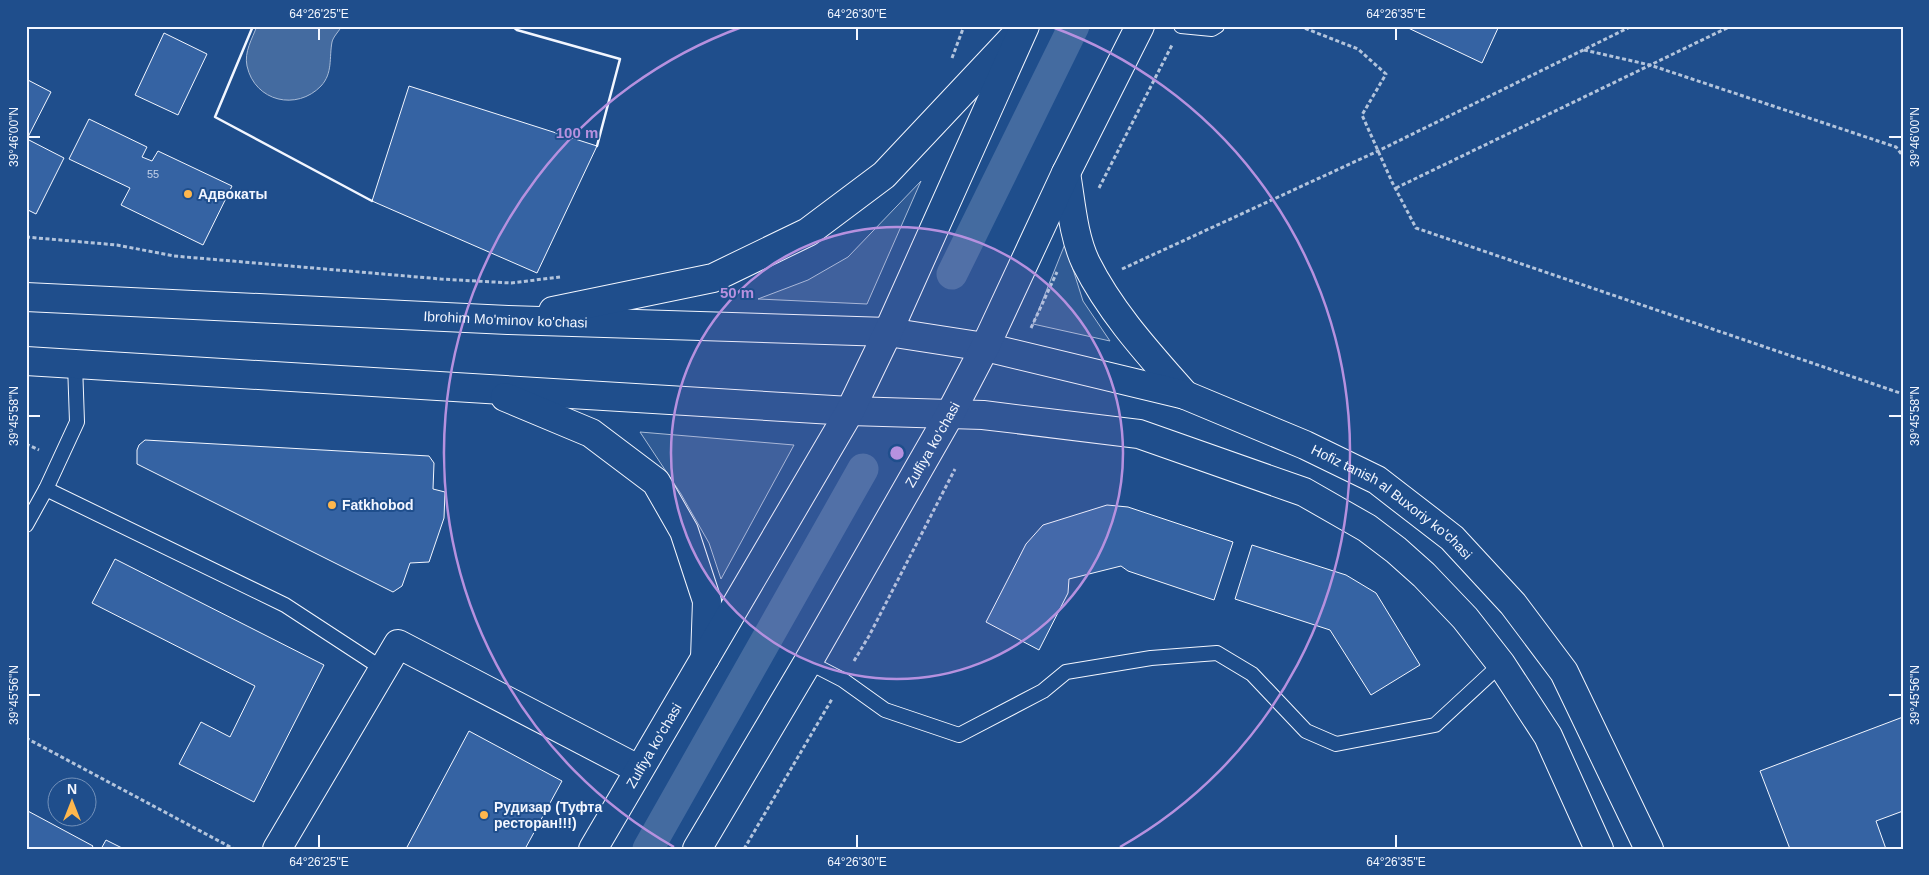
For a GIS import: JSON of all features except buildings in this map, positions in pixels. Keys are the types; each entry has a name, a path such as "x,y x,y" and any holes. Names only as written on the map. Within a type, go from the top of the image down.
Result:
{"main road":[{"path":"508,320 713,278 808,232 884,175 1024,26"},
{"name":"Zulfiya ko'chasi","path":"593,849 638,769 705,660 850,411 888,332 1024,26"},
{"name":"Zulfiya ko'chasi","path":"697,849 808,662 950,414 985,346 1066,173 1140,26"},
{"path":"1066,173 1076,232 1085,262 1121,322 1184,395"},
{"name":"Ibrohim Mo'minov ko'chasi","path":"26,297 508,320 888,332 985,346"},
{"name":"Hofiz tanish al Buxoriy ko'chasi","path":"985,346 1184,395 1305,445 1377,480 1452,538 1513,604 1564,672 1649,849"},
{"path":"26,361 850,411 983,415 1139,434 1304,492 1367,528 1424,575 1465,618 1501,664 1548,736 1599,849"},
{"path":"485,388 591,433 656,482 684,531 707,601 705,660"},
{"path":"277,849 398,644 638,769"}],"lane":[{"path":"1181,26 1212,29 1217,26"},
{"path":"26,525 46,489 76,422 75,364"},
{"path":"46,489 285,605 383,669"},
{"path":"808,662 843,680 885,710 959,735 1043,691 1066,672 1151,658 1217,653 1252,674 1306,731 1336,744 1435,725 1501,664"}],"path":[{"path":"952,59 964,26"},
{"path":"1097,192 1181,26"},
{"path":"1299,26 1358,49 1386,74 1362,115 1416,228 1903,394"},
{"path":"1096,281 1378,151 1632,26"},
{"path":"1396,188 1731,26"},
{"path":"1583,50 1650,65 1896,146 1903,156"},
{"path":"1020,355 1076,232"},
{"path":"26,236 117,245 174,256 441,279 510,283 566,277"},
{"path":"744,849 869,636 956,468"},
{"path":"26,738 234,849"}],"shaded area":[{"path":"257,26 342,26 333,40 329,71 321,86 311,94 289,100 278,99 268,95 259,88 251,78 246,61 249,46"},
{"path":"921,181 867,304 758,299 808,280 848,257"},
{"path":"1065,244 1083,301 1110,341 1033,324"},
{"path":"640,432 794,445 721,579 709,543 681,494"}],"waterway":[{"path":"952,274 1074,26"},
{"path":"648,849 863,469"}],"wall":[{"path":"253,26 215,117 372,201"},
{"path":"512,26 517,30 620,59 597,146"}],"place":[{"name":"Адвокаты","path":"188,194"},
{"name":"Fatkhobod","path":"332,505"},
{"name":"Рудизар (Туфта ресторан!!!)","path":"484,815"}]}
